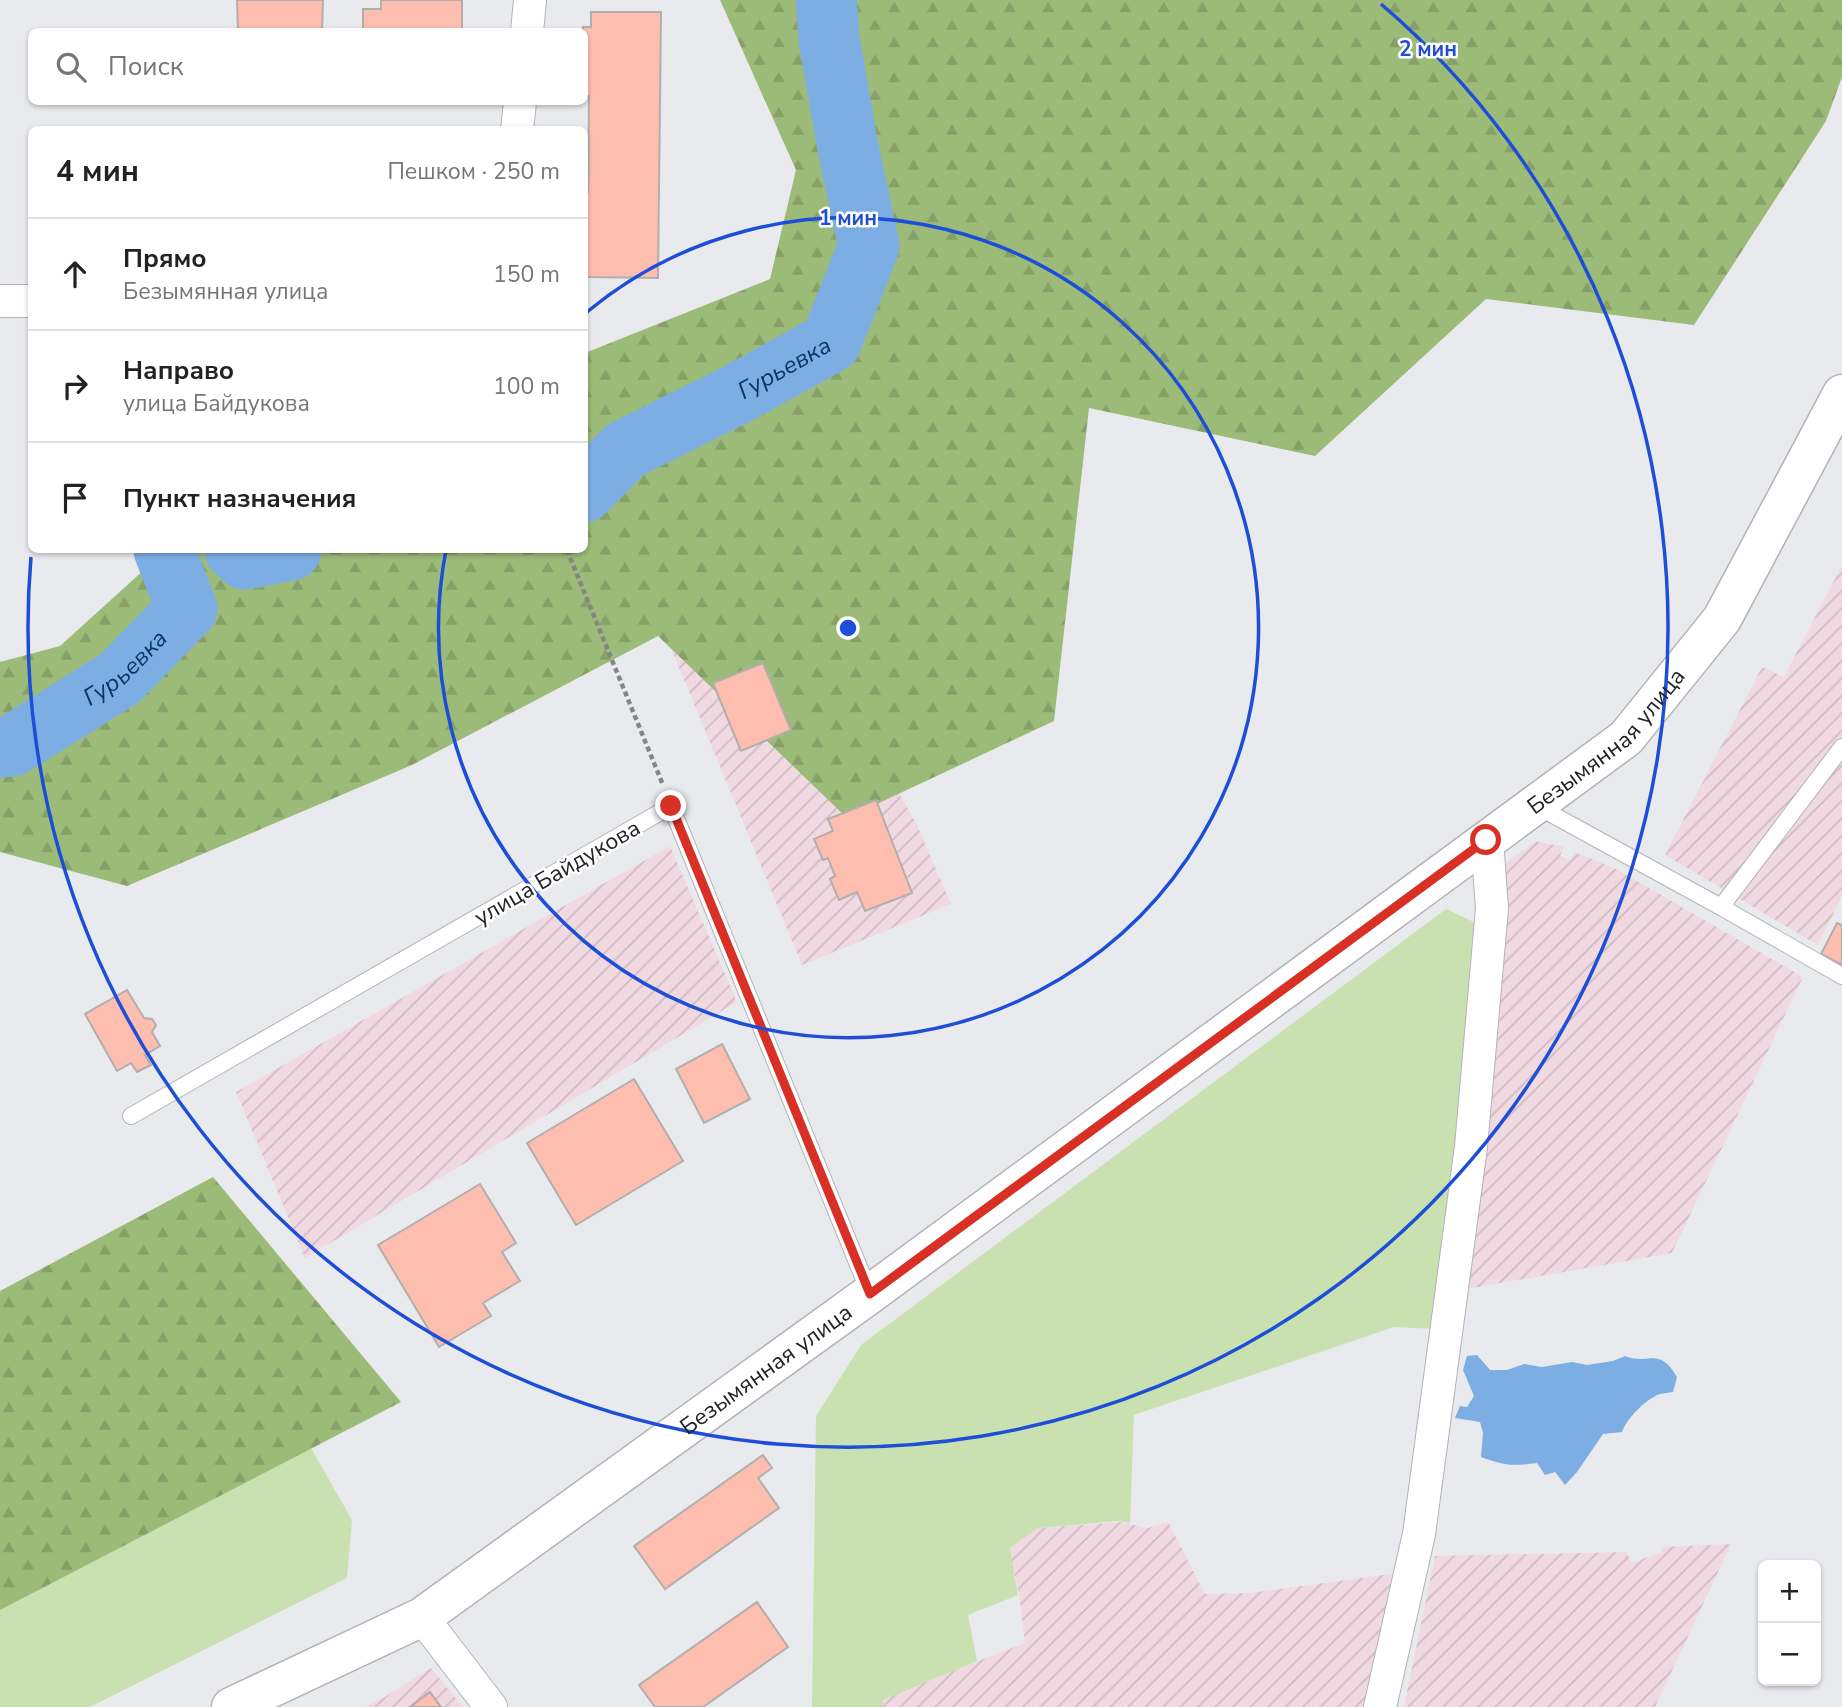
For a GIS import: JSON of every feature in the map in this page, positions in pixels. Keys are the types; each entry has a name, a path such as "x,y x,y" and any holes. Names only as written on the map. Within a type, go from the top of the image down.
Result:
{"main road":[{"name":"Безымянная улица","path":"230,1707 422,1617 870,1294 1626,738 1722,620 1842,394"}],"street":[{"path":"527,28 530,0"},
{"path":"517,126 520,105"},
{"path":"0,301 28,301"},
{"path":"1380,1707 1419,1534 1471,1147 1492,908 1486,840"},
{"path":"422,1617 491,1707"}],"lane":[{"path":"1721,906 1842,747"},
{"path":"1535,805 1721,906 1842,976"},
{"path":"671,806 870,1294"},
{"name":"улица Байдукова","path":"131,1116 671,806"}],"path":[{"path":"569,553 671,806"}],"shaded area":[{"path":"1842,565 1842,896 1818,945 1665,855 1762,667 1784,677"},
{"path":"664,631 850,707 917,825 951,904 802,965"},
{"path":"1536,841 1564,847 1560,856 1570,860 1575,852 1616,869 1803,977 1672,1253 1461,1290 1502,866"},
{"path":"670,846 737,1002 305,1258 236,1092"},
{"path":"1120,1522 1148,1528 1168,1522 1205,1594 1249,1593 1413,1571 1381,1707 880,1707 880,1699 1025,1643 1019,1594 1009,1549 1038,1528"},
{"path":"1731,1544 1655,1707 1404,1707 1435,1556 1627,1552 1631,1563 1662,1552 1662,1547"},
{"path":"431,1668 463,1707 364,1707 383,1698"}],"green space":[{"path":"720,0 1842,0 1842,77 1826,121 1694,325 1486,299 1315,456 1089,408 1054,721 847,818 658,636 412,765 127,886 0,852 0,662 60,646 163,553 588,553 588,352 770,279 796,170"},
{"path":"1446,909 1476,923 1484,938 1435,1329 1394,1327 1134,1415 1130,1523 1119,1521 1038,1528 1010,1548 1018,1595 968,1615 977,1661 883,1700 883,1707 812,1707 816,1416 861,1345"},
{"path":"213,1177 401,1402 0,1610 0,1291"},
{"path":"279,1392 352,1520 347,1578 90,1707 0,1707 0,1552"}],"water":[{"path":"1477,1355 1490,1370 1507,1370 1524,1364 1542,1367 1572,1362 1587,1365 1625,1356 1653,1358 1664,1362 1677,1377 1673,1392 1655,1396 1643,1405 1622,1432 1603,1434 1565,1485 1555,1472 1545,1475 1537,1463 1509,1464 1481,1457 1483,1433 1480,1422 1455,1418 1460,1406 1467,1407 1474,1396 1463,1370 1467,1356"}],"building":[{"path":"237,0 323,0 322,28 238,28"},
{"path":"381,0 462,0 462,28 363,28 363,9 381,9"},
{"path":"591,12 661,12 658,278 588,277 588,28 583,27 591,27"},
{"path":"763,663 791,730 741,751 713,683"},
{"path":"876,800 912,893 865,911 857,892 839,900 830,879 835,876 828,858 823,860 814,839 833,831 828,819"},
{"path":"1837,923 1842,925 1842,965 1821,954"},
{"path":"127,990 144,1018 152,1019 156,1025 152,1032 160,1046 145,1055 151,1065 137,1072 131,1063 117,1071 85,1014"},
{"path":"722,1044 750,1099 704,1123 676,1069"},
{"path":"634,1079 683,1161 576,1225 527,1143"},
{"path":"480,1184 516,1243 502,1252 520,1281 483,1303 491,1316 439,1347 378,1245"},
{"path":"763,1455 772,1468 758,1478 779,1508 665,1589 634,1546"},
{"path":"757,1602 788,1647 703,1707 655,1707 639,1685"},
{"path":"430,1692 441,1707 410,1707"}],"waterway":[{"name":"Гурьевка","path":"588,488 625,450 741,392 831,342 869,246 848,148 829,39 826,0"},
{"name":"Гурьевка","path":"0,747 12,746 120,678 187,609 165,553"},
{"name":"Гурьевка","path":"238,553 245,559 276,553"}],"route":[{"path":"671,806 870,1294 1486,840"}]}
